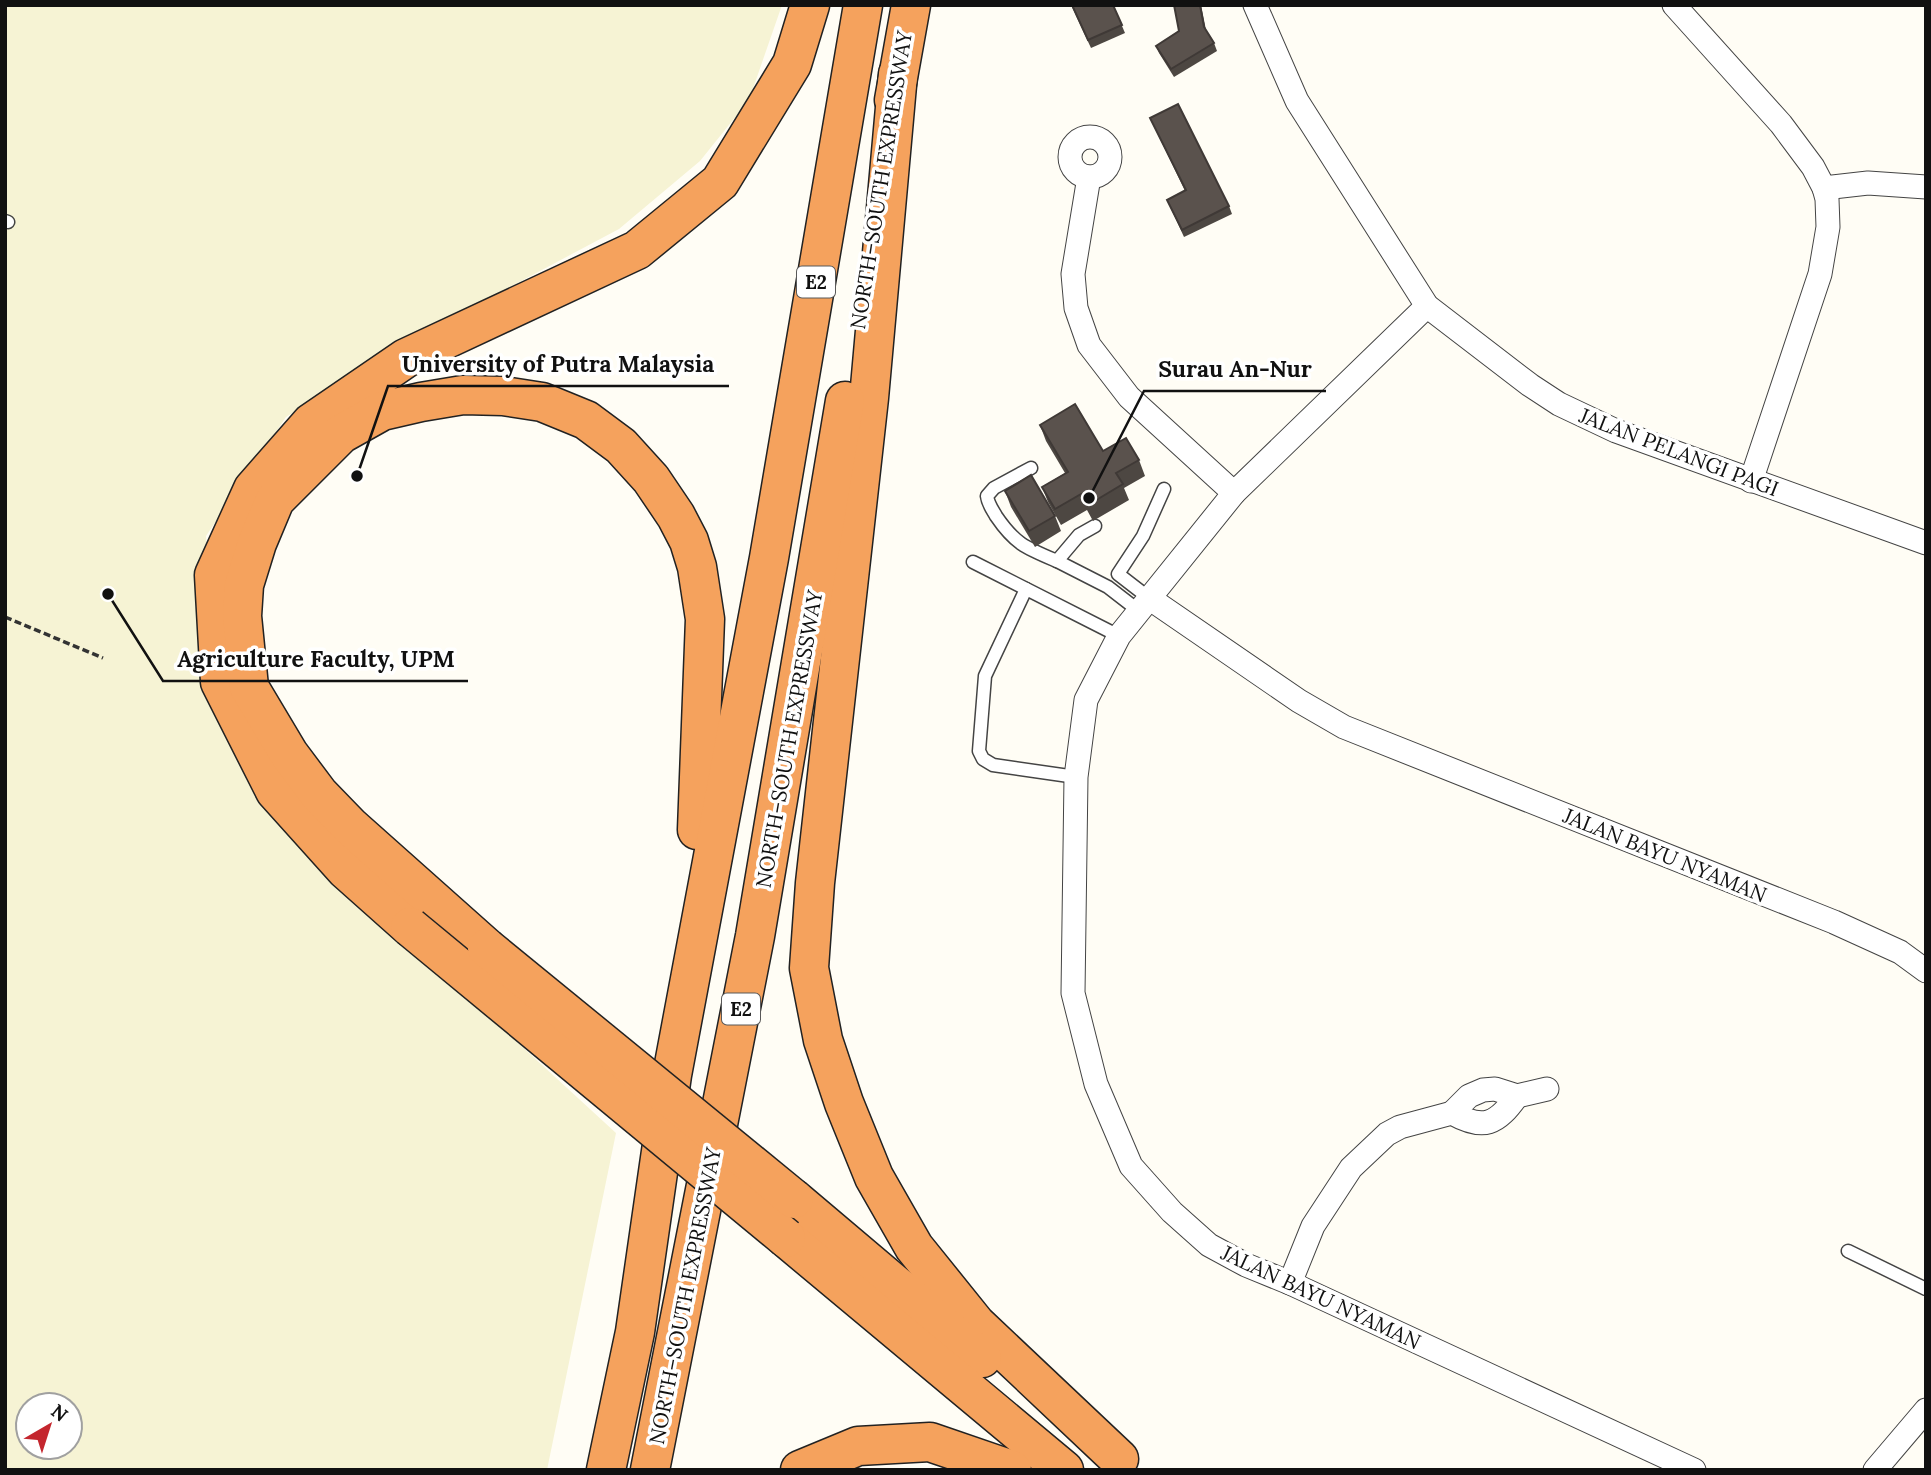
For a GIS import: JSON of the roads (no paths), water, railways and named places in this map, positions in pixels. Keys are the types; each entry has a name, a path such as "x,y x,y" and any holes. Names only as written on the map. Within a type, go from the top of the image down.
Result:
{"highway":[{"path":"810,5 792,64 720,182 637,250 406,358 311,423 253,489 214,575 220,682 275,791 346,870 410,927 1064,1470"},
{"name":"NORTH–SOUTH EXPRESSWAY","path":"606,1470 635,1332 672,1075 769,558 863,5"},
{"name":"NORTH–SOUTH EXPRESSWAY","path":"650,1470 755,936 911,5"},
{"path":"898,74 869,398 815,883 809,968 823,1040 844,1103 874,1177 915,1247 976,1324 1127,1464"},
{"path":"699,920 696,862 705,619 697,567 689,541 652,479 621,446 586,419 542,402 503,396 463,395 382,411 341,434 275,500 257,543 244,585 242,616 249,687 289,754 319,794 350,826 487,948 794,1199 1035,1403 1127,1464"},
{"path":"800,1470 858,1446 930,1442 1012,1470"}],"street":[{"name":"JALAN PELANGI PAGI","path":"1255,5 1297,101 1427,306 1559,404 1616,431 1926,543"},
{"path":"1674,5 1781,124 1813,167 1826,193 1828,227 1820,274 1751,481"},
{"path":"1089,177 1073,274 1076,309 1089,345 1129,397 1234,493"},
{"path":"1826,193 1868,183 1926,187"},
{"path":"1826,193 1926,198"},
{"name":"JALAN BAYU NYAMAN","path":"1427,306 1234,493 1119,636 1086,700 1076,777 1073,993 1096,1084 1130,1166 1172,1212 1209,1245 1246,1265 1694,1470"},
{"name":"JALAN BAYU NYAMAN","path":"1144,605 1344,727 1834,922 1900,952 1926,971"},
{"path":"1290,1283 1313,1226 1351,1168 1387,1134 1399,1127 1452,1114 1469,1096 1483,1090 1495,1089 1517,1096 1547,1088"},
{"path":"1452,1114 1482,1124 1496,1121 1517,1096"},
{"path":"1875,1470 1926,1410"}],"lane":[{"path":"1031,468 994,488 988,496 988,503 1009,535 1028,549 1144,605"},
{"path":"1108,587 1143,536 1164,489"},
{"path":"1056,561 1079,535 1095,526"},
{"path":"972,562 1119,636"},
{"path":"1118,574 1144,605"},
{"path":"1026,589 985,676 979,751 983,759 993,765 1076,777"},
{"path":"1848,1251 1926,1289"}],"place":[{"name":"University of Putra Malaysia","path":"357,476"},
{"name":"Surau An-Nur","path":"1089,498"},
{"name":"Agriculture Faculty, UPM","path":"108,594"}]}
